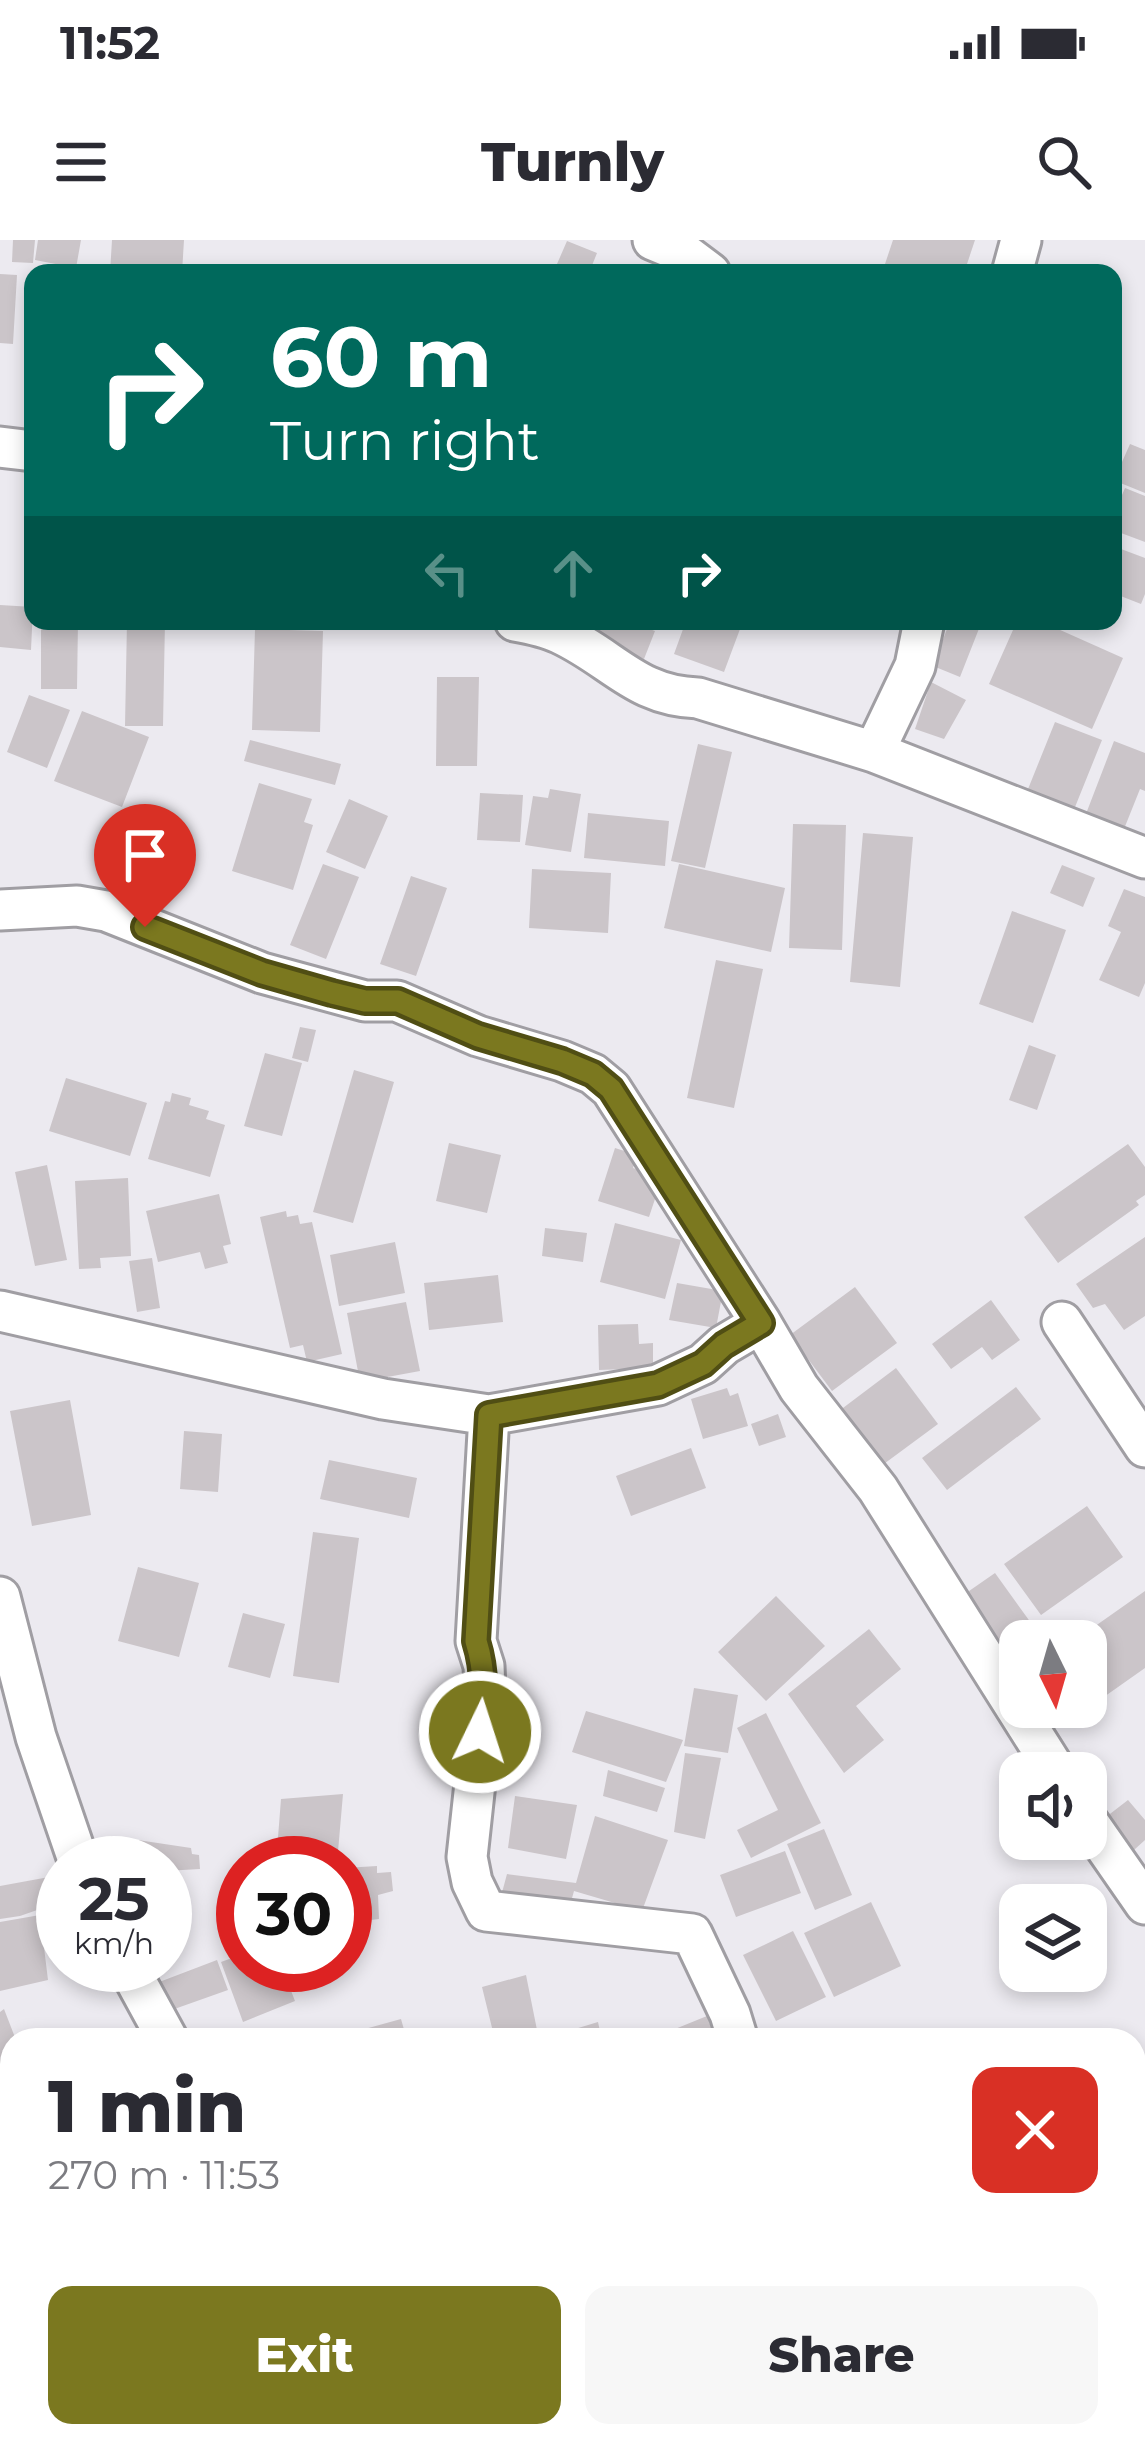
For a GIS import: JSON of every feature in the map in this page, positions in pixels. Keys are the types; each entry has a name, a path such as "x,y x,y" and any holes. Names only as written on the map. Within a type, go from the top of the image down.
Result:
{"street":[{"path":"653,240 698,264"},
{"path":"552,630 650,689 672,697 698,698 874,752 1145,858"},
{"path":"874,752 915,666 922,630"},
{"path":"0,910 77,906 106,911 262,973 365,1001 398,1001 478,1036 593,1074 611,1089 799,1388 878,1490 1044,1752"},
{"path":"0,1311 383,1399 489,1415 658,1385 703,1364 761,1323"},
{"path":"1062,1322 1145,1447"},
{"path":"489,1415 476,1641 485,1690 467,1857 472,1882 486,1911 692,1934 734,2028"},
{"path":"0,1597 36,1737 70,1836"},
{"path":"1107,1849 1145,1904"},
{"path":"142,1992 161,2028"}],"building":[{"path":"13,240 35,240 33,263 12,262"},
{"path":"38,240 81,240 77,264 35,260"},
{"path":"112,240 184,240 183,264 111,264"},
{"path":"893,240 975,240 967,264 885,264"},
{"path":"567,241 597,253 593,264 557,264"},
{"path":"0,274 17,275 13,344 0,343"},
{"path":"1130,444 1145,450 1145,493 1122,484 1122,462"},
{"path":"1125,488 1145,496 1145,542 1122,533"},
{"path":"1122,549 1145,558 1141,604 1122,597"},
{"path":"0,605 24,606 24,630 32,630 31,650 0,647"},
{"path":"41,630 78,630 77,689 41,689"},
{"path":"127,630 165,630 163,726 125,726"},
{"path":"255,630 323,631 320,732 252,730"},
{"path":"592,630 655,631 644,659 589,637"},
{"path":"683,630 740,630 724,672 674,654"},
{"path":"947,630 978,630 960,677 933,666"},
{"path":"1013,630 1060,630 1123,658 1092,729 989,684"},
{"path":"437,677 479,677 477,766 436,766"},
{"path":"931,682 966,700 944,739 915,729"},
{"path":"29,695 70,710 47,768 7,752"},
{"path":"82,711 149,737 122,807 54,781"},
{"path":"1055,722 1102,740 1071,817 1024,799"},
{"path":"250,740 341,764 335,785 244,761"},
{"path":"1114,741 1145,753 1145,791 1140,789 1122,834 1084,819"},
{"path":"698,744 732,752 705,868 671,861"},
{"path":"259,783 312,799 304,822 313,825 293,890 232,871"},
{"path":"550,789 581,794 571,852 525,845 533,796 548,798"},
{"path":"480,793 523,795 520,842 477,840"},
{"path":"349,799 388,816 365,869 326,852"},
{"path":"588,813 669,821 665,866 584,858"},
{"path":"793,824 846,825 842,950 789,948"},
{"path":"863,833 913,837 900,987 850,982"},
{"path":"323,864 359,877 326,959 290,945"},
{"path":"679,864 785,888 771,952 664,928"},
{"path":"1062,865 1095,878 1083,907 1050,893"},
{"path":"532,869 611,873 608,933 529,928"},
{"path":"411,876 447,888 416,976 380,964"},
{"path":"1124,889 1145,897 1145,983 1139,997 1099,980 1121,932 1108,926"},
{"path":"1012,911 1066,930 1033,1023 979,1004"},
{"path":"716,960 763,969 734,1108 687,1098"},
{"path":"300,1027 316,1030 308,1062 292,1058"},
{"path":"1029,1045 1056,1055 1037,1110 1009,1100"},
{"path":"265,1053 302,1063 282,1136 244,1126"},
{"path":"354,1070 394,1082 353,1223 313,1212"},
{"path":"66,1078 147,1103 130,1156 49,1131"},
{"path":"172,1093 191,1098 189,1105 209,1111 206,1119 225,1125 210,1177 148,1159 165,1101 170,1102"},
{"path":"449,1143 501,1155 487,1213 436,1201"},
{"path":"1128,1144 1145,1167 1145,1195 1136,1201 1139,1205 1058,1263 1024,1217"},
{"path":"615,1148 637,1155 633,1168 662,1178 649,1217 598,1201"},
{"path":"47,1165 67,1260 35,1266 15,1172"},
{"path":"128,1178 131,1256 100,1258 101,1268 79,1269 75,1181"},
{"path":"219,1194 231,1244 223,1246 228,1263 205,1269 200,1252 158,1262 146,1211"},
{"path":"286,1211 287,1217 298,1215 300,1224 312,1222 342,1354 307,1362 303,1345 290,1348 260,1217"},
{"path":"615,1223 681,1240 665,1299 600,1282"},
{"path":"545,1228 587,1233 583,1262 542,1256"},
{"path":"1145,1237 1145,1316 1124,1330 1105,1304 1093,1308 1076,1284"},
{"path":"395,1242 405,1293 339,1306 330,1255"},
{"path":"152,1258 160,1308 137,1312 129,1261"},
{"path":"498,1275 503,1322 429,1330 424,1283"},
{"path":"677,1283 723,1291 716,1328 669,1320"},
{"path":"855,1287 897,1343 832,1391 790,1335"},
{"path":"991,1300 1020,1340 992,1360 982,1347 951,1369 932,1344"},
{"path":"406,1302 420,1371 360,1382 347,1313"},
{"path":"638,1324 639,1344 653,1343 653,1368 599,1370 598,1325"},
{"path":"896,1368 938,1424 873,1472 831,1417"},
{"path":"1016,1387 1041,1419 947,1490 922,1458"},
{"path":"727,1388 730,1396 738,1393 748,1426 703,1439 691,1399"},
{"path":"70,1400 91,1515 32,1526 10,1411"},
{"path":"778,1414 786,1437 759,1446 751,1424"},
{"path":"184,1431 222,1434 218,1492 180,1489"},
{"path":"691,1448 706,1488 631,1516 616,1476"},
{"path":"329,1460 417,1478 409,1518 320,1499"},
{"path":"1087,1506 1123,1557 1041,1615 1004,1564"},
{"path":"313,1532 359,1538 339,1683 293,1676"},
{"path":"138,1567 199,1583 179,1657 118,1641"},
{"path":"995,1573 1029,1620 999,1620 999,1654 959,1598"},
{"path":"1145,1591 1145,1668 1107,1695 1107,1620"},
{"path":"776,1596 825,1646 766,1701 718,1652"},
{"path":"243,1613 285,1624 270,1678 228,1667"},
{"path":"869,1629 901,1669 856,1706 884,1740 844,1773 788,1694"},
{"path":"694,1688 738,1695 728,1753 684,1746"},
{"path":"586,1711 683,1740 666,1782 572,1752"},
{"path":"766,1713 821,1823 751,1858 737,1830 778,1810 737,1728"},
{"path":"685,1753 721,1758 705,1839 674,1832"},
{"path":"608,1770 665,1788 657,1812 603,1796"},
{"path":"343,1794 339,1836 278,1836 281,1799"},
{"path":"515,1796 577,1805 566,1859 508,1848"},
{"path":"1128,1800 1145,1820 1145,1840 1134,1850 1107,1816"},
{"path":"595,1816 668,1840 642,1911 574,1891 569,1909 500,1900 507,1874 576,1883"},
{"path":"824,1829 852,1895 815,1910 787,1844"},
{"path":"785,1851 801,1893 736,1917 720,1875"},
{"path":"192,1854 199,1855 200,1869 192,1869"},
{"path":"372,1866 377,1866 377,1873 391,1872 393,1891 378,1895 379,1919 372,1920"},
{"path":"36,1879 36,1910 0,1919 0,1886"},
{"path":"871,1902 901,1966 834,1997 804,1933"},
{"path":"36,1916 36,1983 0,1991 0,1922"},
{"path":"793,1931 826,1997 776,2021 743,1955"},
{"path":"216,1960 216,1992 222,1992 166,2012 157,1992 192,1992 192,1970"},
{"path":"526,1975 537,2028 492,2028 482,1987"},
{"path":"232,1992 292,1992 295,2001 243,2022"},
{"path":"4,2009 11,2028 0,2028"},
{"path":"707,2016 712,2028 678,2028"},
{"path":"401,2019 404,2028 368,2028"}],"route":[{"path":"145,927 262,973 365,1001 398,1001 478,1036 593,1074 611,1089 761,1323 703,1364 658,1385 489,1415 476,1641 484,1666 480,1732"}]}
